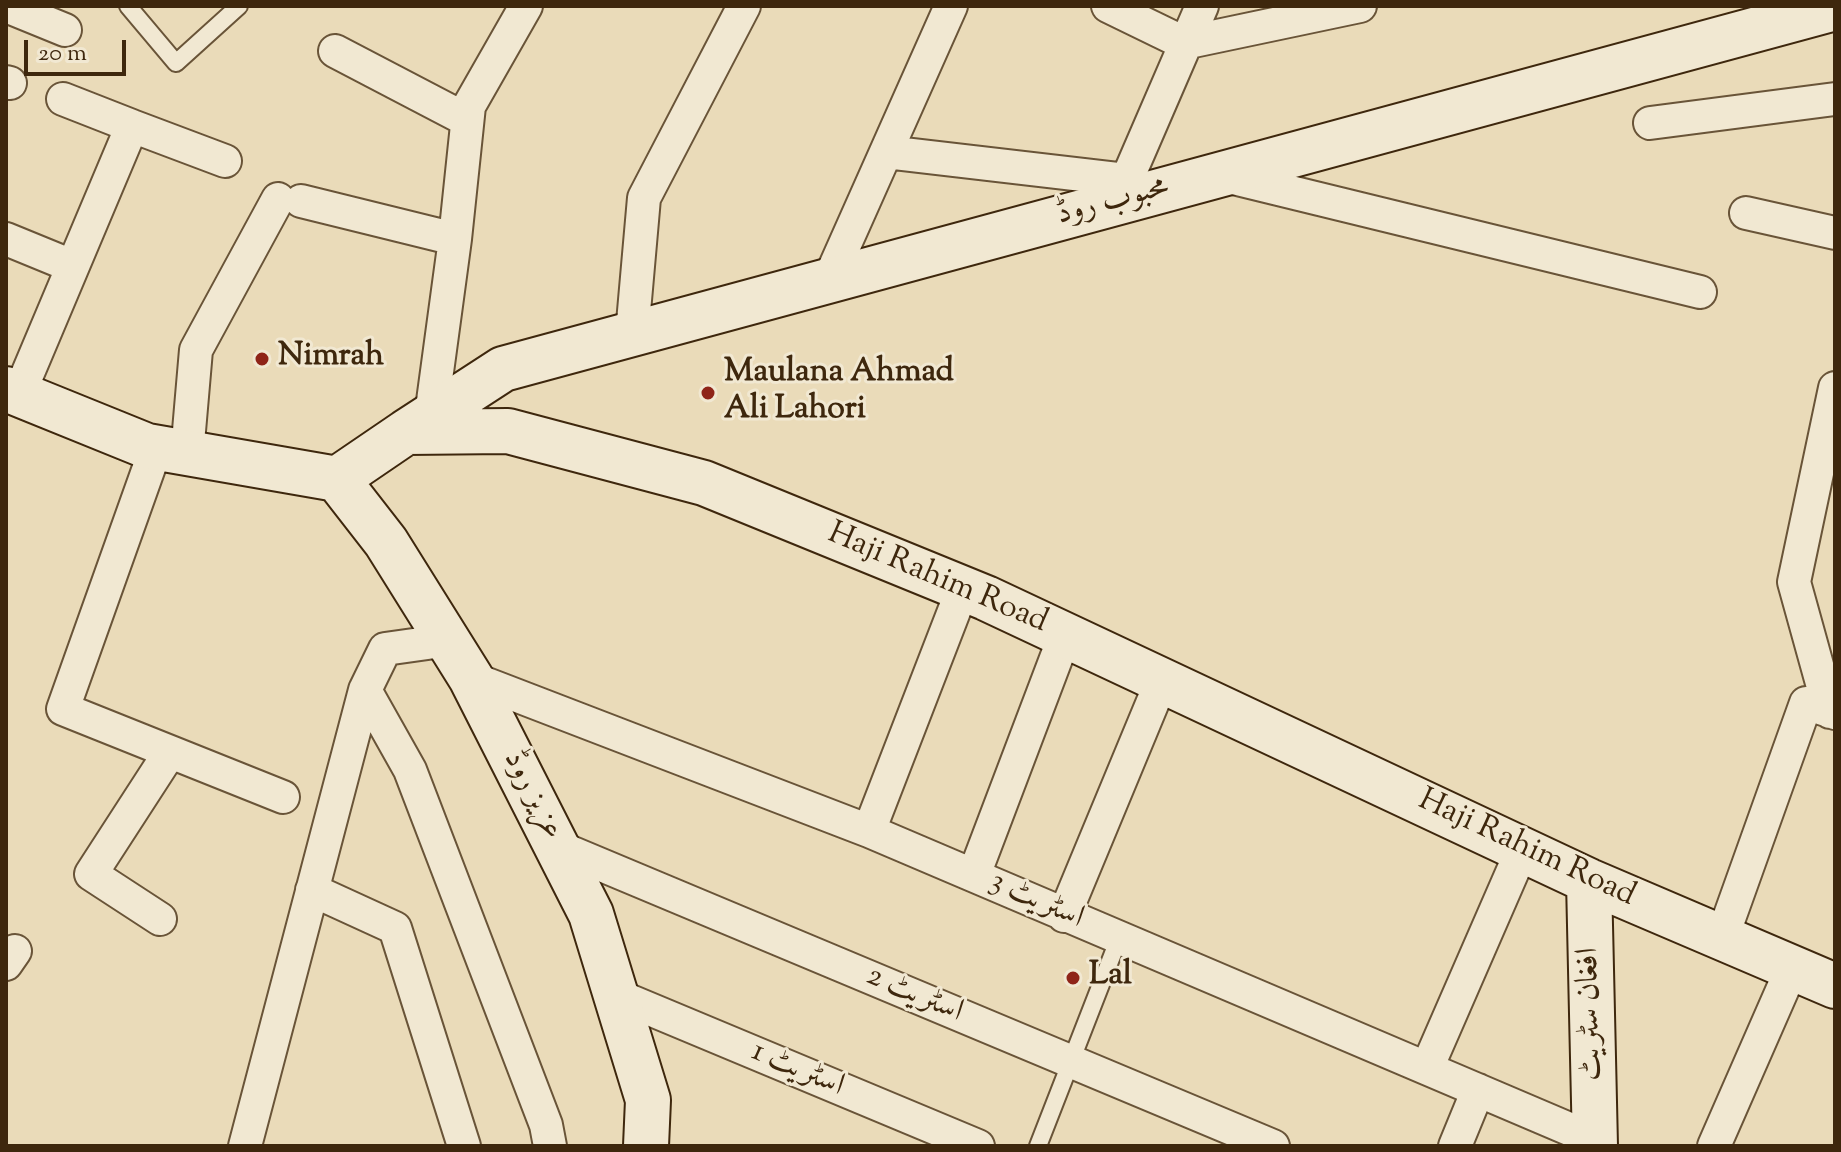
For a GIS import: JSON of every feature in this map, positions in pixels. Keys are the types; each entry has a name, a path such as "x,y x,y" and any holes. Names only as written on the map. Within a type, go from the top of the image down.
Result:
{"main road":[{"name":"محبوب روڈ","path":"418,424 503,369 829,280 1121,191 1218,175 1835,8"},
{"path":"13,391 172,451 337,479 418,424"},
{"name":"Haji Rahim Road","path":"418,424 508,431 704,483 963,588 1589,881 1835,986"},
{"name":"عزیز روڈ","path":"337,479 386,542 449,640 591,914 648,1100 646,1146"},
{"name":"افغان سٹریٹ","path":"1589,881 1595,1143"}],"street":[{"path":"6,6 65,30"},
{"path":"418,424 455,239 469,106 526,6"},
{"path":"632,334 644,198 744,6"},
{"path":"829,280 951,6"},
{"path":"1108,6 1184,43 1360,6"},
{"path":"886,152 1121,191 1202,6"},
{"path":"335,51 467,120"},
{"path":"63,99 225,161"},
{"path":"1650,123 1835,99"},
{"path":"13,391 72,266 132,126"},
{"path":"1218,175 1700,292"},
{"path":"283,797 63,709 172,451 196,350 290,200 455,239"},
{"path":"1746,213 1835,233"},
{"path":"6,239 72,266"},
{"path":"1832,712 1794,582 1835,388"},
{"path":"869,831 963,588"},
{"path":"974,875 1065,635"},
{"path":"245,1146 365,690 385,649 449,640"},
{"name":"اسٹریٹ 3","path":"471,678 869,831 1427,1068 1595,1143"},
{"path":"1064,916 1162,680"},
{"path":"365,690 410,770 546,1125 550,1146"},
{"path":"1722,938 1806,703 1832,712"},
{"path":"160,919 91,874 170,752"},
{"name":"اسٹریٹ 2","path":"556,846 1273,1146"},
{"path":"1427,1068 1522,850"},
{"path":"312,890 395,928 464,1146"},
{"path":"1714,1146 1792,968"},
{"name":"اسٹریٹ 1","path":"616,995 978,1146"},
{"path":"1455,1146 1478,1090"}],"lane":[{"path":"128,6 176,63 239,6"},
{"path":"1038,1146 1119,938"}],"place":[{"name":"Nimrah","path":"262,359"},
{"name":"Maulana Ahmad Ali Lahori","path":"708,393"},
{"name":"Lal","path":"1073,978"}]}
